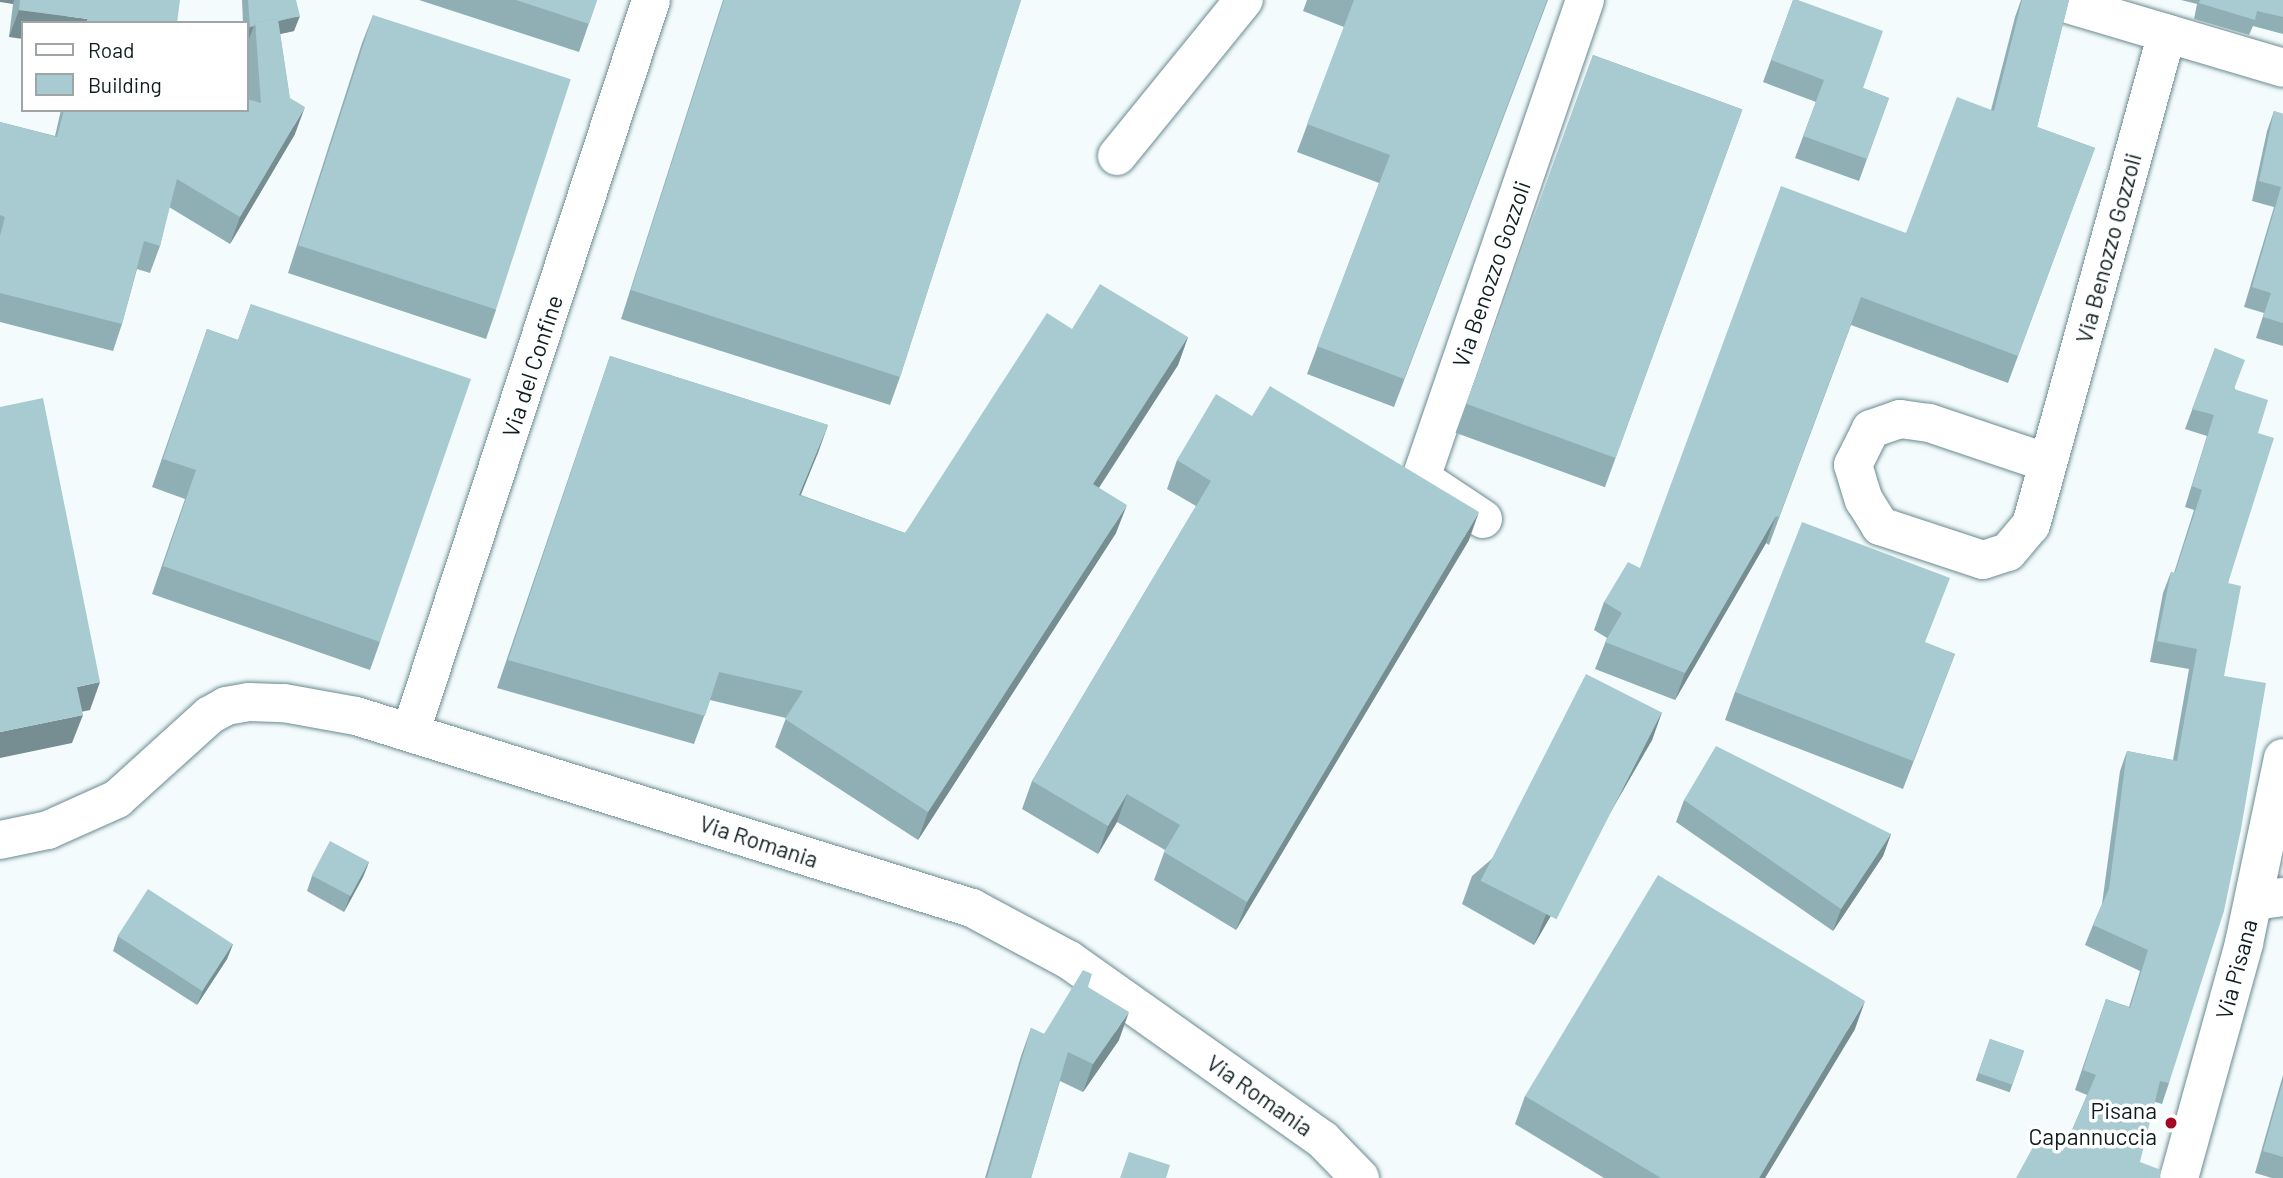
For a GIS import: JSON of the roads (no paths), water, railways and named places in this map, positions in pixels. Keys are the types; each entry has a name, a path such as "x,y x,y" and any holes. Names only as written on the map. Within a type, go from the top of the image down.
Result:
{"street":[{"name":"Via del Confine","path":"411,731 651,0"},
{"path":"1117,156 1244,0"},
{"name":"Via Benozzo Gozzoli","path":"1483,519 1421,478 1585,0"},
{"path":"2054,0 2283,68"},
{"name":"Via Benozzo Gozzoli","path":"2049,463 1929,422 1900,419 1871,429 1853,465 1864,500 1880,526 1983,560 2008,552 2031,525 2049,463 2167,33"},
{"name":"Via Romania","path":"0,839 48,831 117,799 210,715 238,704 307,705 411,731 972,908 1069,960 1323,1140 1360,1178"},
{"name":"Via Pisana","path":"2179,1178 2268,899 2283,758"}],"place":[{"name":"Pisana Capannuccia","path":"2171,1123"}]}
